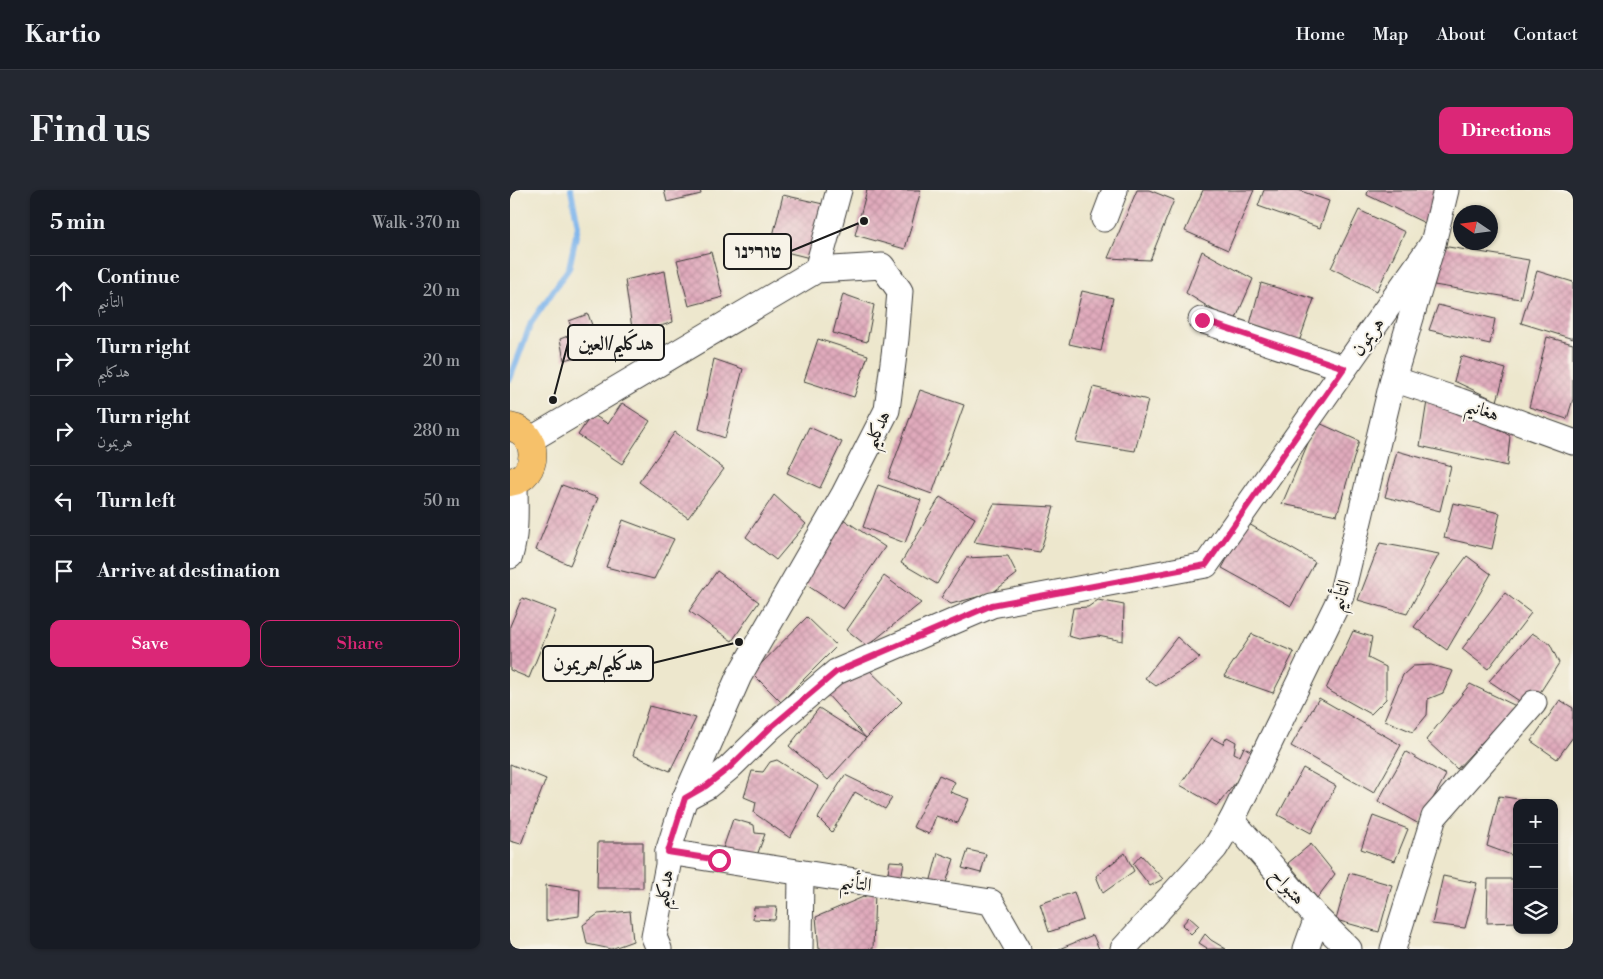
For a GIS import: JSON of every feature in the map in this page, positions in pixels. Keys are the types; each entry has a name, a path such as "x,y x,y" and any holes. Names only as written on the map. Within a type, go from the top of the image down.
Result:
{"main road":[{"path":"512,482 524,476 530,469 533,459 533,450 520,433"}],"street":[{"path":"816,270 839,190"},
{"path":"1104,219 1115,190"},
{"name":"التأنيم","path":"1124,949 1215,848 1232,820 1341,596 1393,379 1446,190"},
{"name":"هريمون","path":"685,798 706,786 729,768 770,728 836,672 992,605 1206,565 1432,243"},
{"name":"هدكليم","path":"520,433 816,270 882,266 900,292 888,410 844,494 739,676 685,798 668,852 668,865 654,937 659,949"},
{"path":"1202,320 1344,368"},
{"name":"هغانيم","path":"1393,379 1573,442"},
{"path":"510,556 515,526 512,482"},
{"path":"1393,949 1434,817 1534,703"},
{"name":"هتبواح","path":"1232,820 1317,918 1349,949"},
{"name":"التأنيم","path":"668,852 992,902 1018,949"},
{"path":"800,949 801,873"},
{"path":"1306,949 1317,918"}],"building":[{"path":"664,190 700,190 701,194 667,202"},
{"path":"867,190 921,190 905,249 855,235"},
{"path":"1137,190 1149,190 1174,200 1150,260 1108,258"},
{"path":"1203,190 1254,190 1228,250 1185,231"},
{"path":"1264,190 1298,190 1329,201 1320,228 1258,206"},
{"path":"1368,190 1438,190 1429,225 1367,195"},
{"path":"783,195 823,204 810,258 770,248"},
{"path":"1359,210 1405,232 1377,291 1331,268"},
{"path":"1442,246 1453,248 1453,250 1467,250 1529,260 1520,299 1434,285"},
{"path":"1202,251 1253,279 1234,323 1186,293"},
{"path":"711,252 723,297 689,306 677,260"},
{"path":"665,271 673,322 633,335 625,280"},
{"path":"1537,271 1573,282 1573,339 1521,323"},
{"path":"1261,283 1314,299 1300,339 1295,340 1249,328"},
{"path":"1082,291 1113,298 1101,351 1069,344"},
{"path":"843,294 874,305 867,342 833,333"},
{"path":"1438,305 1495,319 1490,344 1429,330"},
{"path":"588,314 601,350 564,360 560,339 573,334 569,321"},
{"path":"1547,337 1573,344 1573,399 1567,419 1529,407"},
{"path":"818,339 868,355 854,397 804,381"},
{"path":"1461,356 1506,369 1497,401 1454,381"},
{"path":"714,359 743,369 725,438 699,429"},
{"path":"1093,387 1148,400 1135,451 1076,442"},
{"path":"920,390 964,405 932,494 888,478"},
{"path":"1427,401 1486,421 1510,436 1507,466 1420,446"},
{"path":"622,403 650,421 622,464 578,435 592,414 608,424"},
{"path":"1317,422 1359,441 1337,515 1282,504"},
{"path":"809,427 842,442 820,488 787,473"},
{"path":"675,432 724,469 688,518 639,482"},
{"path":"1397,451 1451,466 1440,511 1385,497"},
{"path":"562,485 598,498 570,565 536,550"},
{"path":"878,485 921,500 905,543 863,527"},
{"path":"774,495 806,524 776,560 746,537"},
{"path":"940,497 975,518 937,584 901,563"},
{"path":"1453,503 1500,513 1492,549 1444,538"},
{"path":"994,504 1054,507 1040,552 974,542"},
{"path":"843,519 885,547 843,609 802,582"},
{"path":"623,520 674,539 654,579 606,567"},
{"path":"1247,523 1315,562 1291,606 1222,568"},
{"path":"1380,543 1439,554 1407,614 1358,600"},
{"path":"1008,556 1017,574 992,593 951,604 941,598 966,558"},
{"path":"1467,556 1491,574 1447,650 1414,627"},
{"path":"717,571 759,602 732,641 689,611"},
{"path":"884,576 921,603 867,646 847,630"},
{"path":"1505,593 1531,613 1488,669 1462,649"},
{"path":"522,598 556,611 529,678 510,670 510,626"},
{"path":"1098,600 1124,605 1123,641 1098,636 1079,639 1068,636 1073,608 1088,607"},
{"path":"807,617 837,646 781,702 752,673"},
{"path":"1353,631 1372,637 1368,658 1386,667 1386,699 1371,714 1326,689"},
{"path":"1532,633 1550,644 1559,663 1530,708 1489,681"},
{"path":"1252,634 1294,652 1273,693 1224,676"},
{"path":"1177,637 1200,658 1156,686 1145,678"},
{"path":"1431,665 1453,671 1443,693 1428,699 1427,715 1413,732 1384,720 1403,675 1413,666"},
{"path":"865,666 902,702 866,738 826,693"},
{"path":"1470,684 1516,706 1457,769 1426,740"},
{"path":"1319,698 1401,745 1374,793 1291,746"},
{"path":"1560,700 1573,708 1573,737 1557,759 1531,741"},
{"path":"649,706 696,718 670,771 633,755"},
{"path":"819,708 866,738 828,780 789,746"},
{"path":"1227,737 1236,742 1234,753 1240,756 1244,747 1262,759 1251,763 1217,806 1180,785 1212,738 1223,744"},
{"path":"1406,752 1446,775 1419,824 1378,801"},
{"path":"777,760 818,786 790,838 754,813 756,802 744,797 752,771 763,772 770,762"},
{"path":"510,764 546,779 521,844 510,841"},
{"path":"1303,768 1336,786 1311,833 1278,815"},
{"path":"845,775 892,798 885,809 855,792 832,832 818,818"},
{"path":"939,775 955,782 950,792 969,799 958,823 936,816 929,834 913,827"},
{"path":"1499,796 1518,799 1513,799 1513,856 1487,846"},
{"path":"1373,816 1408,829 1395,861 1361,849"},
{"path":"733,819 754,825 755,833 765,834 753,866 719,860"},
{"path":"598,842 643,842 643,888 597,888"},
{"path":"1311,844 1335,874 1317,898 1288,863"},
{"path":"968,850 986,854 981,873 962,868"},
{"path":"938,853 954,859 945,886 930,883"},
{"path":"1125,853 1134,871 1103,893 1096,876"},
{"path":"1141,855 1163,879 1150,886 1133,864"},
{"path":"890,861 904,862 901,879 888,873"},
{"path":"1349,873 1392,885 1379,932 1336,920"},
{"path":"1443,876 1477,883 1465,928 1432,924"},
{"path":"1488,879 1513,879 1513,922 1487,923"},
{"path":"546,885 580,890 579,916 546,921"},
{"path":"875,892 873,949 819,949 816,917"},
{"path":"1074,892 1083,920 1049,932 1040,904"},
{"path":"754,907 777,907 775,920 753,919"},
{"path":"630,911 633,941 611,949 587,944 583,925 598,914"},
{"path":"1189,917 1199,926 1191,934 1182,925"},
{"path":"1205,934 1226,949 1206,949 1199,943"},
{"path":"1093,935 1099,949 1059,949"}],"waterway":[{"path":"510,379 531,323 569,268 578,226 571,190"}],"place":[{"name":"טורינו","path":"864,221"},
{"name":"هدكَليم/العين","path":"553,400"},
{"name":"هدكَليم/هريمون","path":"739,642"}],"route":[{"path":"719,860 668,852 685,798 706,786 729,768 770,728 836,672 992,605 1206,565 1344,368 1202,320"}]}
